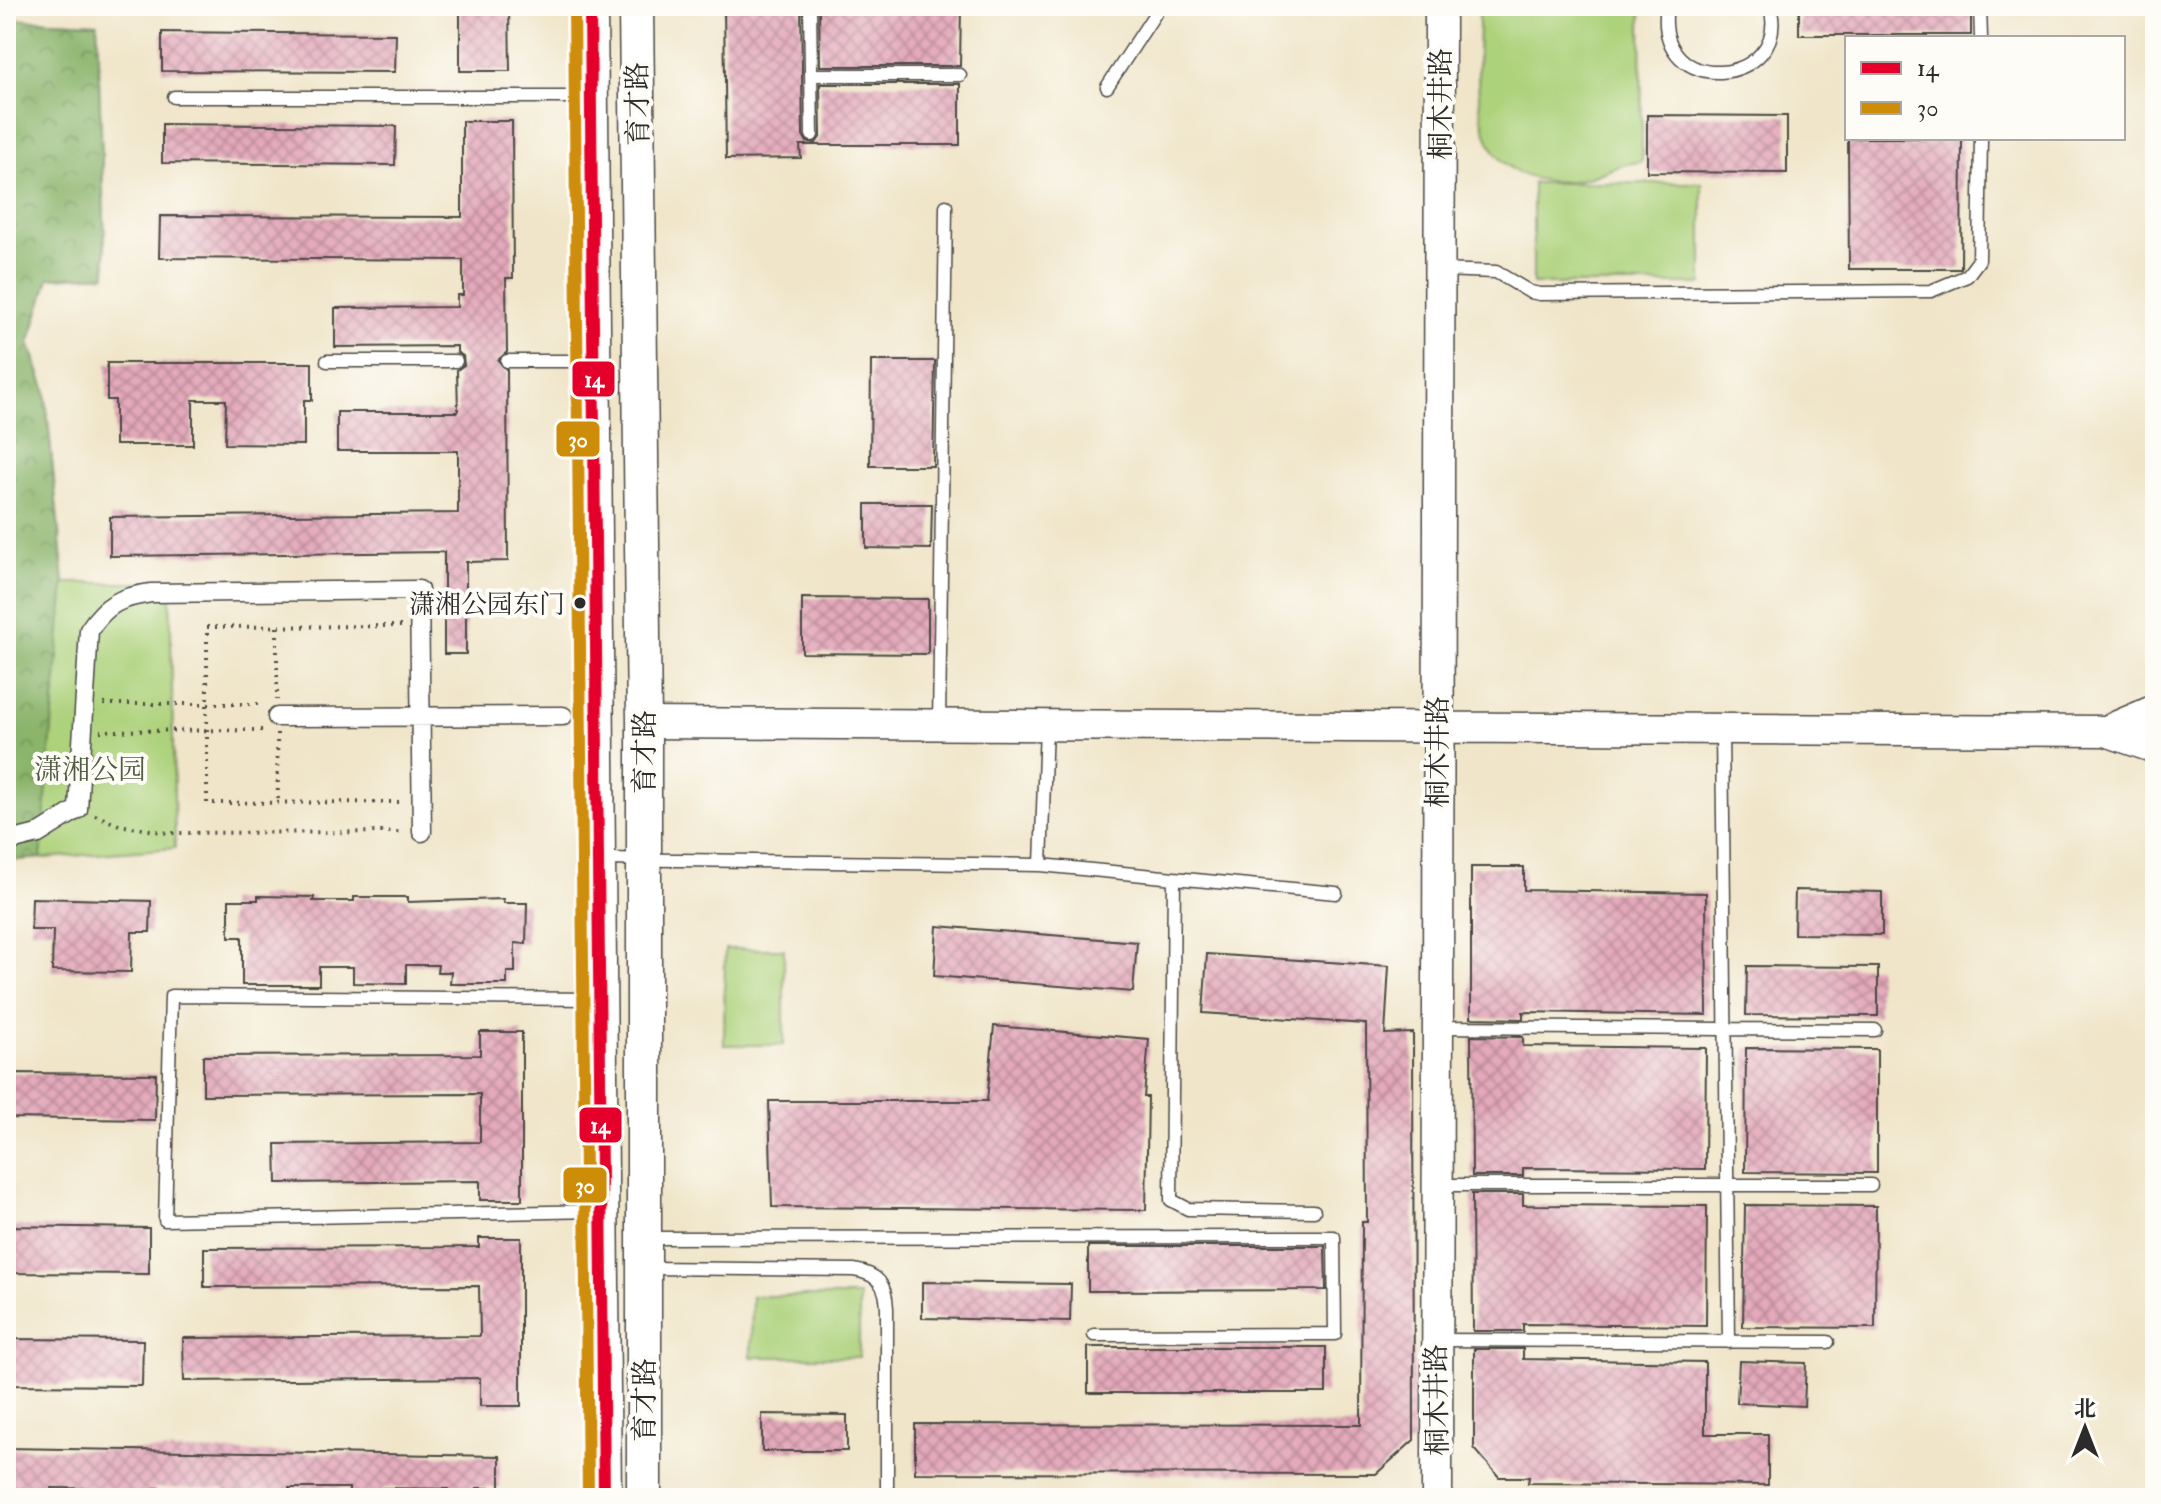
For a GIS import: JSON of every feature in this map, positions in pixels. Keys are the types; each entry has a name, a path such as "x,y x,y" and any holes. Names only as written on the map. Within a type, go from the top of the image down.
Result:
{"main road":[{"name":"育才路","path":"590,6 604,1498"},
{"name":"育才路","path":"636,6 644,723 644,1498"}],"street":[{"name":"桐木井路","path":"1437,1498 1440,6"},
{"path":"6,842 38,834 78,809 89,630 103,609 124,596 151,593 419,590 422,832"},
{"path":"2106,731 2155,710"},
{"path":"277,717 563,716"},
{"path":"644,723 1437,730 1722,728 2106,731 2155,748"}],"lane":[{"path":"810,6 812,135"},
{"path":"1107,87 1160,6"},
{"path":"1667,6 1664,21 1668,39 1677,54 1691,66 1708,73 1725,73 1756,59 1767,45 1772,28 1770,6"},
{"path":"1980,6 1981,36"},
{"path":"811,75 960,75"},
{"path":"174,97 591,97"},
{"path":"1439,270 1496,272 1530,292 1540,294 1931,291 1967,276 1979,260 1981,140"},
{"path":"939,725 946,206"},
{"path":"327,361 456,361"},
{"path":"507,361 592,361"},
{"path":"1041,865 1046,726"},
{"path":"1722,728 1729,1342"},
{"path":"596,859 1041,865 1336,893"},
{"path":"1174,878 1171,1200 1188,1209 1314,1211"},
{"path":"598,999 171,996 165,1220 601,1211"},
{"path":"1437,1027 1875,1030"},
{"path":"1436,1185 1871,1185"},
{"path":"644,1253 1334,1237 1335,1334 1094,1335"},
{"path":"644,1253 854,1270 870,1272 879,1280 886,1292 887,1308 887,1498"},
{"path":"1436,1340 1828,1342"}],"path":[{"path":"84,704 277,717"},
{"path":"83,731 277,717"},
{"path":"78,809 119,825 168,833 422,832"}],"green space":[{"path":"1479,6 1641,6 1642,162 1572,181 1536,179 1510,168 1493,149 1484,125 1479,97"},
{"name":"潇湘公园","path":"6,19 97,23 106,275 49,278 29,343 45,389 64,583 170,583 175,848 6,861"},
{"name":"潇湘公园","path":"6,19 97,23 106,275 49,278 29,343 45,389 64,583 41,858 6,861"},
{"path":"1533,183 1702,183 1702,284 1533,284"},
{"path":"725,949 784,949 784,1045 724,1045"},
{"path":"752,1296 859,1296 859,1357 751,1357"}],"building":[{"path":"460,6 509,6 510,71 460,71"},
{"path":"724,6 801,6 803,135 807,142 816,143 821,136 820,84 960,84 960,145 800,145 801,158 726,159"},
{"path":"819,6 961,6 960,66 820,66"},
{"path":"1799,6 1971,6 1971,35 1799,35"},
{"path":"162,32 396,34 395,72 162,71"},
{"path":"1647,115 1787,116 1787,173 1647,172"},
{"path":"462,121 512,121 513,278 506,278 507,352 498,360 507,370 508,561 466,562 466,654 444,654 444,552 110,556 110,517 458,513 458,451 337,451 337,412 458,412 457,370 464,365 457,346 335,347 335,308 457,307 457,295 463,295 463,260 159,258 160,216 462,217"},
{"path":"162,124 396,126 395,165 162,163"},
{"path":"1848,140 1962,140 1961,269 1849,269"},
{"path":"871,361 935,361 933,466 870,466"},
{"path":"107,363 312,363 312,400 304,400 304,445 225,444 226,400 193,400 193,445 115,445 115,400 107,400"},
{"path":"866,504 932,504 931,549 866,548"},
{"path":"802,598 928,599 928,654 802,653"},
{"path":"1471,867 1524,867 1524,890 1706,893 1707,1015 1523,1012 1523,1019 1471,1018"},
{"path":"1795,890 1882,892 1882,935 1794,934"},
{"path":"258,896 314,897 313,901 408,897 408,902 503,899 504,903 527,903 526,944 515,943 515,972 507,972 507,984 450,984 451,972 437,972 438,965 406,965 406,984 353,983 353,967 319,967 319,985 242,985 242,937 229,937 229,900 258,900"},
{"path":"32,898 151,901 150,932 132,932 131,972 52,971 53,930 31,930"},
{"path":"937,926 1137,942 1133,992 934,976"},
{"path":"1207,954 1389,966 1385,1034 1413,1033 1414,1440 1376,1474 915,1473 915,1424 1361,1425 1362,1222 1367,1222 1366,1024 1203,1013"},
{"path":"1747,966 1878,967 1878,1016 1746,1015"},
{"path":"994,1026 1149,1039 1144,1097 1148,1097 1146,1210 772,1207 769,1101 987,1101"},
{"path":"480,1032 522,1032 522,1200 480,1200 480,1181 277,1183 276,1144 480,1142 480,1094 203,1095 203,1056 480,1055"},
{"path":"1471,1036 1523,1037 1523,1046 1706,1048 1705,1169 1523,1168 1523,1176 1472,1176"},
{"path":"1746,1048 1877,1049 1877,1173 1745,1172"},
{"path":"6,1073 156,1074 155,1120 6,1118"},
{"path":"1472,1194 1523,1194 1523,1205 1707,1206 1706,1326 1523,1324 1523,1331 1473,1331"},
{"path":"1745,1205 1876,1206 1875,1328 1743,1327"},
{"path":"6,1226 149,1228 149,1274 6,1273"},
{"path":"479,1238 521,1238 521,1406 480,1406 480,1378 184,1381 183,1338 480,1336 479,1286 204,1287 204,1248 479,1247"},
{"path":"1088,1246 1325,1246 1326,1290 1088,1291"},
{"path":"922,1282 1071,1284 1070,1321 922,1318"},
{"path":"6,1339 143,1340 142,1386 6,1385"},
{"path":"1088,1347 1326,1347 1326,1393 1088,1393"},
{"path":"1474,1349 1523,1349 1523,1359 1705,1362 1705,1434 1768,1434 1768,1485 1528,1483 1529,1477 1499,1477 1474,1448"},
{"path":"1739,1361 1806,1363 1804,1406 1737,1403"},
{"path":"762,1414 847,1415 847,1451 762,1451"},
{"path":"6,1448 500,1456 500,1488 477,1488 477,1498 448,1498 448,1489 383,1488 383,1498 349,1498 349,1488 289,1488 289,1491 255,1490 255,1498 224,1498 225,1489 155,1488 155,1498 118,1498 118,1489 52,1488 52,1498 17,1498 16,1488 6,1488"}],"transit line":[{"name":"30","path":"574,6 588,1498"},
{"name":"14","path":"590,6 604,1498"}],"place":[{"name":"潇湘公园东门","path":"580,603"}]}
